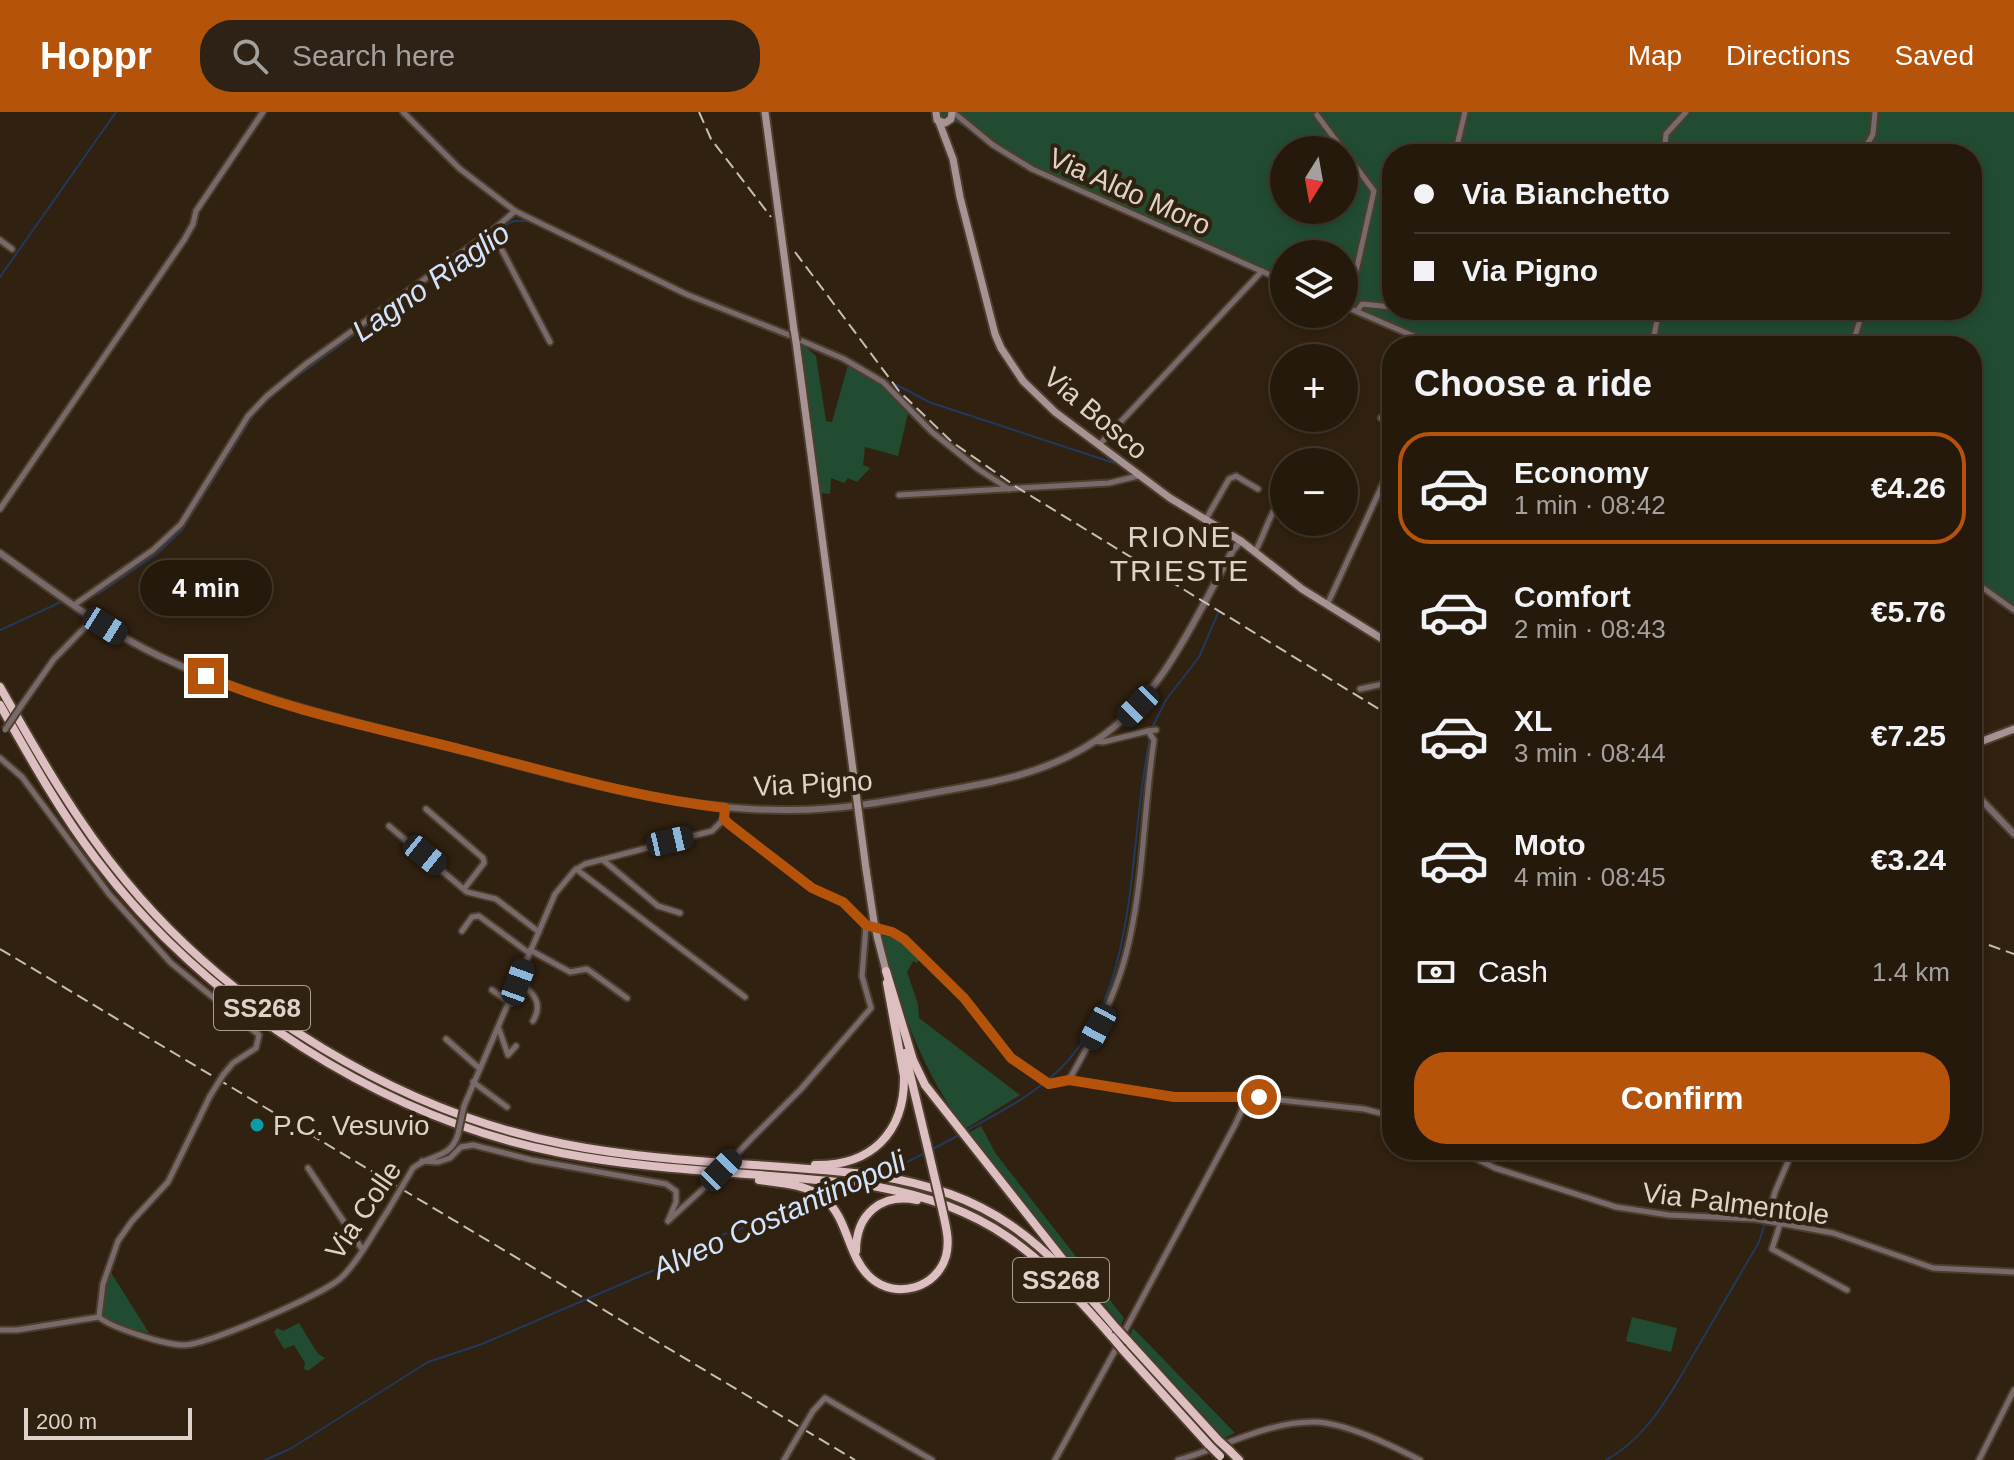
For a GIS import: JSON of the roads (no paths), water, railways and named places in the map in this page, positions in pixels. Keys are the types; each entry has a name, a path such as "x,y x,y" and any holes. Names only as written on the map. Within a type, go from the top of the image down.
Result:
{"highway":[{"name":"SS268","path":"0,687 66,800 126,882 201,959 236,989 294,1030 399,1088 502,1129 581,1147 872,1175 954,1195 1007,1221 1042,1247 1089,1296 1114,1333"},
{"name":"SS268","path":"0,705 64,814 120,889 196,967 230,996 290,1038 394,1096 500,1137 580,1156 873,1186 907,1192 951,1206 1002,1231 1049,1268 1114,1333 1209,1445 1225,1456 1239,1460"},
{"path":"696,1160 824,1165 858,1158 878,1146 899,1115 904,1090 903,1067 886,971"},
{"path":"886,971 917,1070 937,1104 1067,1264 1089,1296"},
{"path":"711,1170 794,1185 820,1196 830,1204 842,1222 865,1272 884,1286 895,1289 917,1287 935,1275 946,1256 948,1235 886,971"},
{"path":"856,1255 856,1237 864,1218 879,1204 899,1198 931,1204 1002,1231"},
{"name":"SS268","path":"1124,1345 1218,1440 1225,1456"}],"main road":[{"path":"765,112 792,332 799,342 866,869 886,971"},
{"name":"Via Bosco","path":"936,112 953,118 945,133 995,334 1001,348 1031,390 1138,476 1241,541 1327,605 1382,639"},
{"path":"1982,741 2014,729"}],"street":[{"path":"0,509 184,240 196,211 263,112"},
{"path":"403,112 460,169 515,211 688,295 792,332"},
{"path":"953,118 964,112"},
{"path":"1457,144 1465,112"},
{"path":"1666,144 1666,134 1686,112"},
{"path":"1870,144 1875,112"},
{"path":"1317,115 1333,136"},
{"name":"Via Aldo Moro","path":"953,118 1045,176 1270,275"},
{"path":"1358,170 1374,191 1358,257"},
{"path":"74,605 153,550 181,524 248,416 267,396 515,211"},
{"path":"492,231 550,342"},
{"path":"0,240 12,249"},
{"path":"1099,445 1262,271"},
{"path":"1358,310 1362,304 1382,306"},
{"path":"1358,311 1414,336"},
{"path":"799,342 844,359 883,382 932,432 1009,489"},
{"path":"899,495 1109,483 1138,476"},
{"path":"1206,519 1229,479 1236,476 1258,489"},
{"path":"1327,605 1382,486"},
{"path":"1255,552 1270,515"},
{"name":"Via Pigno","path":"0,553 120,636 161,657 263,698 660,799 725,808 822,809 1009,780 1037,771 1095,741 1151,693 1241,541"},
{"path":"1982,587 2014,610"},
{"path":"0,738 54,659 93,619"},
{"path":"1360,689 1382,684"},
{"name":"Via Pigno","path":"1095,741 1103,742 1156,730"},
{"path":"1069,1080 1105,1013 1130,937 1154,740 1148,731"},
{"path":"0,758 22,777 109,894 171,963 257,1032 260,1039 256,1048 233,1063 223,1075 168,1182 118,1241 103,1284 99,1317 0,1330"},
{"path":"1982,800 2014,834"},
{"path":"576,869 712,831 724,819 725,808"},
{"path":"426,809 483,858 484,863 464,889"},
{"path":"724,819 812,888 843,902 866,925 892,932 904,939 964,998 1011,1058 1040,1080 1049,1084 1069,1080 1174,1097 1243,1096 1382,1114"},
{"path":"389,826 472,895 496,899 539,932"},
{"path":"603,859 658,906 680,913"},
{"path":"576,869 745,997"},
{"name":"Via Colle","path":"99,1317 109,1324 176,1345 197,1343 271,1314 344,1275 413,1168 452,1149 473,1082 555,894 576,869"},
{"path":"462,931 472,917 479,916 530,952 570,972 587,969 627,998"},
{"path":"422,1161 438,1162 450,1158 461,1147 473,1145 532,1160 666,1184 676,1191 677,1196 668,1221 801,1089 871,1010 862,976 866,925"},
{"path":"518,982 531,991 537,1000 537,1013 533,1021"},
{"path":"492,990 510,1003"},
{"path":"498,1028 508,1055 516,1046"},
{"path":"446,1039 479,1068"},
{"path":"473,1082 507,1107"},
{"path":"1055,1460 1235,1125 1242,1110 1243,1096"},
{"name":"Via Palmentole","path":"1479,1160 1616,1207 1669,1215 1767,1221 1833,1233 1933,1268 2014,1272"},
{"path":"1767,1221 1772,1199 1789,1160"},
{"path":"308,1168 362,1249"},
{"path":"1780,1224 1772,1249 1847,1290"},
{"path":"1979,1460 2014,1390"},
{"path":"784,1460 813,1411 825,1398 932,1460"},
{"path":"1178,1460 1285,1425 1319,1422 1362,1435 1420,1460"}],"waterway":[{"path":"0,277 116,112"},
{"name":"Lagno Riaglio","path":"498,229 514,221 529,221"},
{"name":"Lagno Riaglio","path":"98,594 157,554 182,530 254,414 276,392 474,247"},
{"name":"Lagno Riaglio","path":"694,300 740,318"},
{"path":"1858,336 1863,320"},
{"name":"Lagno Riaglio","path":"878,377 888,381"},
{"name":"Lagno Riaglio","path":"897,385 929,402 1117,464"},
{"name":"Lagno Riaglio","path":"0,630 61,602"},
{"name":"Alveo Costantinopoli","path":"1152,728 1166,700 1199,657 1218,613"},
{"name":"Alveo Costantinopoli","path":"966,1131 1026,1096 1059,1070 1086,1037 1105,999 1127,914 1150,738"},
{"name":"Alveo Costantinopoli","path":"931,1150 961,1134"},
{"name":"Alveo Costantinopoli","path":"885,1173 925,1153"},
{"path":"1780,1175 1786,1160"},
{"name":"Alveo Costantinopoli","path":"830,1198 857,1187"},
{"name":"Alveo Costantinopoli","path":"265,1460 290,1449 428,1362 482,1344 652,1271 719,1236 824,1200"},
{"path":"1606,1460 1636,1438 1660,1409 1759,1242 1765,1223"}],"railway":[{"path":"699,112 711,139 771,217"},
{"path":"795,252 899,391 952,442 1018,488 1382,711"},
{"path":"1982,943 2014,954"},
{"path":"0,949 855,1460"}],"place":[{"name":"P.C. Vesuvio","path":"257,1125"}],"district":[{"name":"RIONE TRIESTE","path":"1180,554"}]}
